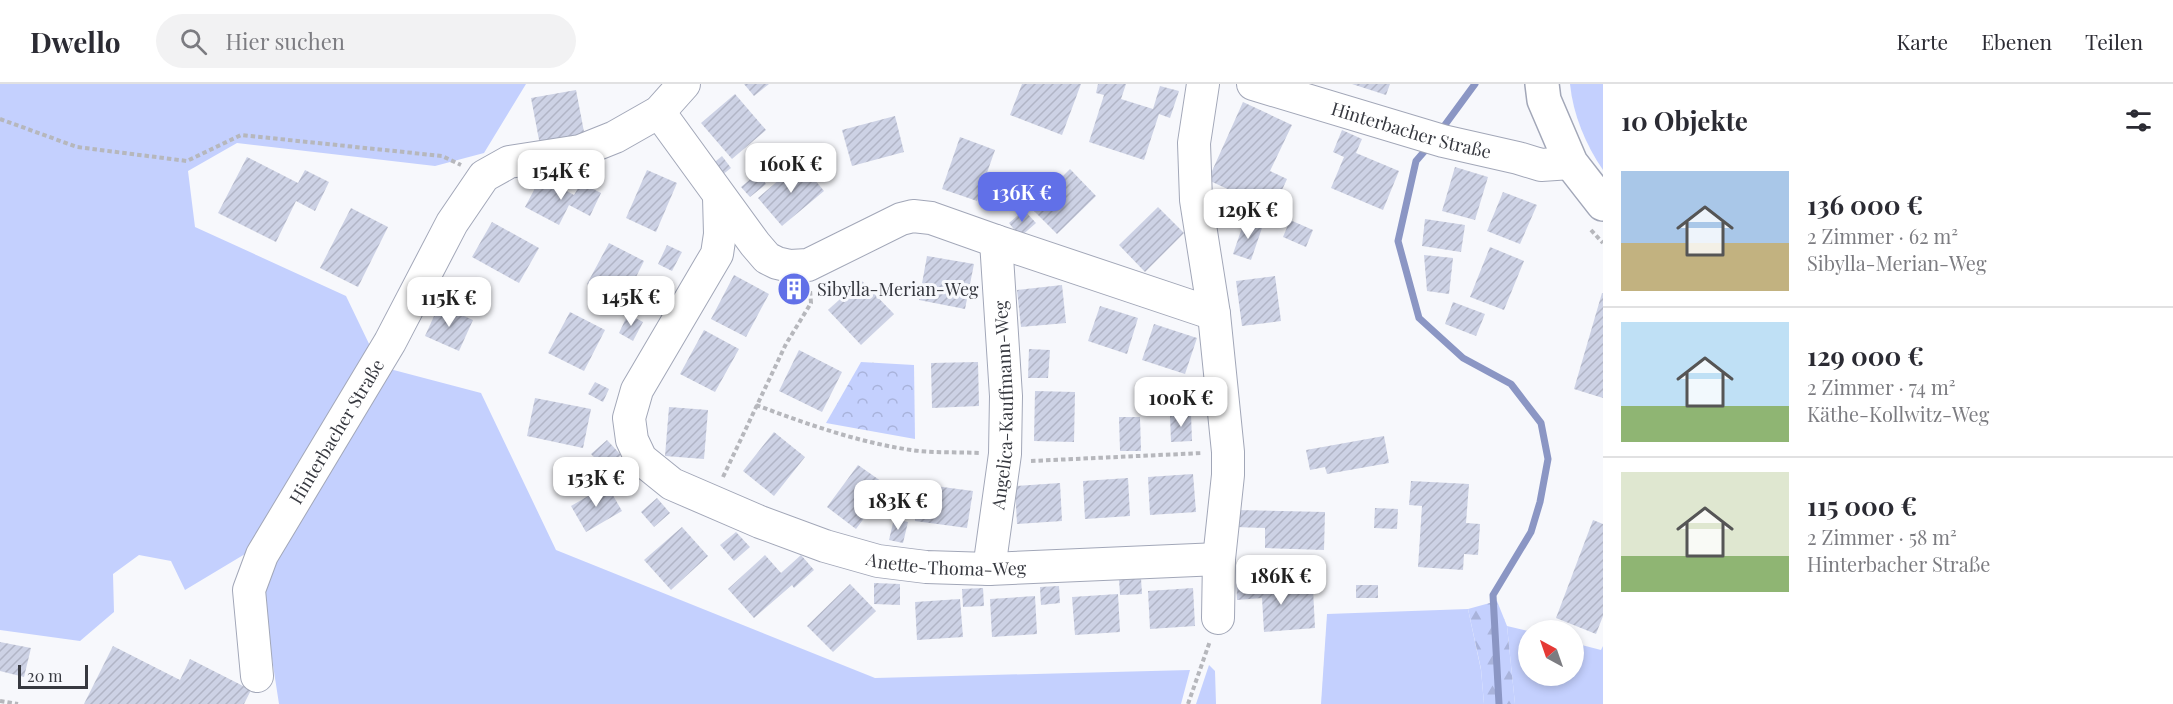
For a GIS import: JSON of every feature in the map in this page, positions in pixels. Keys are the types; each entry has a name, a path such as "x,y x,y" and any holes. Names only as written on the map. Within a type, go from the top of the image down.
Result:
{"main road":[{"path":"1542,84 1544,100 1570,163 1603,204"}],"street":[{"name":"Hinterbacher Straße","path":"256,676 249,590 261,555 390,342 452,223 484,176 509,162 580,150 615,137 659,112 684,84"},
{"path":"1203,84 1194,143 1196,200 1214,314 1228,452 1228,476 1218,559 1218,618"},
{"name":"Hinterbacher Straße","path":"1253,84 1443,141 1540,165 1570,163"},
{"path":"659,112 755,244 767,258 777,263 790,266 808,265 901,219 913,216 931,218 1214,314"},
{"name":"Anette-Thoma-Weg","path":"719,197 720,234 717,254 637,390 629,418 632,440 641,459 672,484 825,546 878,561 926,567 989,569 1218,559"},
{"name":"Angelica-Kauffmann-Weg","path":"989,569 1005,458 1006,396 996,241"},
{"path":"717,254 732,246 755,244"}],"path":[{"path":"0,119 77,147 187,161 241,135 442,156 484,176"},
{"path":"712,502 786,344 811,303 808,265"},
{"path":"756,405 820,428 871,442 913,450 1005,458 1228,452"},
{"path":"1188,704 1218,618"},
{"path":"0,701 18,704"}],"green space":[{"path":"0,84 526,84 484,153 435,166 237,143 188,171 195,227 346,296 372,350 255,548 185,590 171,561 139,555 113,574 114,612 80,641 0,630"},
{"path":"1570,84 1603,84 1603,170 1581,129"},
{"path":"861,362 914,365 915,439 826,423"},
{"path":"386,368 481,393 556,550 875,678 1190,670 1181,704 279,704 261,587"},
{"path":"1497,601 1507,626 1515,704 1484,704 1481,669 1468,609"},
{"path":"1468,609 1481,670 1484,704 1321,704 1327,614"},
{"path":"1507,626 1518,629 1518,686 1584,686 1584,646 1601,650 1603,646 1603,704 1515,704"},
{"path":"1209,665 1215,671 1216,704 1196,704"}],"building":[{"path":"744,84 769,84 754,96"},
{"path":"1022,84 1081,84 1062,135 1010,115"},
{"path":"1098,84 1126,84 1121,99 1153,109 1160,86 1179,91 1170,118 1159,114 1144,160 1089,142 1104,95 1096,93"},
{"path":"1352,84 1390,84 1386,95"},
{"path":"576,90 585,137 540,145 531,98"},
{"path":"735,94 766,130 732,159 701,123"},
{"path":"1243,102 1292,125 1270,171 1287,179 1273,210 1208,180"},
{"path":"895,116 904,152 852,166 842,130"},
{"path":"1342,130 1362,139 1356,153 1399,171 1383,210 1331,188 1344,157 1333,152"},
{"path":"960,137 995,150 977,201 942,189"},
{"path":"722,156 731,168 717,179 708,168"},
{"path":"247,157 298,183 305,170 329,182 315,211 296,201 276,242 218,213"},
{"path":"800,162 824,191 782,226 758,198"},
{"path":"1455,167 1488,177 1475,220 1442,211"},
{"path":"1070,169 1096,196 1057,234 1031,208"},
{"path":"647,170 677,183 656,232 626,218"},
{"path":"758,173 766,184 750,197 741,187"},
{"path":"541,177 574,195 581,183 601,193 590,216 569,205 559,225 525,207"},
{"path":"1503,192 1537,205 1520,244 1487,231"},
{"path":"1158,207 1184,233 1145,272 1119,245"},
{"path":"351,208 388,227 358,287 320,268"},
{"path":"1024,210 1036,223 1020,237 1009,223"},
{"path":"1245,219 1263,225 1251,260 1233,254"},
{"path":"1425,219 1465,225 1461,252 1422,246"},
{"path":"1290,220 1313,230 1306,247 1283,237"},
{"path":"492,222 539,248 519,283 472,257"},
{"path":"609,243 644,261 623,303 587,284"},
{"path":"667,245 682,252 672,271 658,264"},
{"path":"1490,247 1524,261 1504,310 1470,297"},
{"path":"1424,255 1453,258 1449,294 1427,291"},
{"path":"927,256 974,264 965,309 919,300"},
{"path":"734,275 769,294 746,337 711,319"},
{"path":"1275,276 1281,321 1242,326 1236,281"},
{"name":"Sibylla-Merian-Weg","path":"802,279 803,298 786,298 786,280"},
{"path":"861,280 894,314 861,345 828,310"},
{"path":"1062,285 1066,323 1021,327 1017,290"},
{"path":"1603,293 1603,398 1574,389"},
{"path":"1453,302 1485,314 1476,336 1445,324"},
{"path":"439,305 473,320 459,351 425,336"},
{"path":"1100,306 1138,318 1127,354 1088,341"},
{"path":"570,312 605,330 584,371 548,353"},
{"path":"628,314 643,322 633,341 619,333"},
{"path":"1154,324 1197,338 1185,374 1142,360"},
{"path":"704,330 739,349 715,392 680,374"},
{"path":"1029,349 1050,350 1048,378 1028,378"},
{"path":"799,350 842,372 822,412 779,391"},
{"path":"978,362 979,406 932,408 931,363"},
{"path":"595,382 609,389 603,402 588,394"},
{"path":"1035,391 1075,392 1074,442 1034,441"},
{"path":"535,398 591,409 583,448 527,436"},
{"path":"669,407 708,410 704,459 665,456"},
{"path":"1191,414 1192,441 1171,442 1170,415"},
{"path":"1119,417 1140,417 1141,451 1120,451"},
{"path":"774,432 805,457 774,496 743,471"},
{"path":"1384,436 1389,463 1327,474 1325,467 1310,470 1306,450"},
{"path":"607,440 621,455 605,469 591,454"},
{"path":"858,465 888,486 856,529 827,507"},
{"path":"1193,474 1196,512 1150,515 1148,477"},
{"path":"1128,478 1130,516 1085,519 1083,481"},
{"path":"1411,481 1469,484 1466,523 1480,524 1478,555 1464,554 1463,570 1418,567 1422,506 1409,505"},
{"path":"1060,483 1062,521 1017,524 1015,486"},
{"path":"920,484 973,491 967,528 915,521"},
{"path":"607,485 622,511 586,532 571,506"},
{"path":"657,498 670,513 654,527 641,512"},
{"path":"1375,508 1398,509 1397,529 1374,528"},
{"path":"1235,510 1325,512 1324,550 1265,548 1265,528 1235,527"},
{"path":"894,519 908,522 903,543 889,540"},
{"path":"1593,520 1603,524 1603,616 1596,634 1584,629 1584,620 1556,618"},
{"path":"682,527 708,556 671,590 644,560"},
{"path":"736,532 750,547 734,561 720,545"},
{"path":"765,555 781,573 801,555 814,570 794,588 792,585 754,618 728,589"},
{"path":"1141,578 1142,594 1120,595 1119,579"},
{"path":"1260,578 1261,592 1313,589 1315,628 1264,632 1262,598 1237,600 1236,580"},
{"path":"874,583 900,584 900,605 874,604"},
{"path":"850,584 876,611 833,652 807,626"},
{"path":"1356,585 1378,585 1378,598 1356,598"},
{"path":"1059,586 1060,603 1041,605 1040,587"},
{"path":"983,588 984,606 963,607 962,589"},
{"path":"1193,588 1195,626 1150,629 1148,591"},
{"path":"1118,594 1120,632 1075,635 1072,597"},
{"path":"1035,596 1037,634 992,637 990,599"},
{"path":"960,599 963,637 917,640 915,602"},
{"path":"0,642 31,648 24,677 0,671"},
{"path":"113,646 180,680 190,659 251,690 244,704 84,704"}],"waterway":[{"path":"1439,133 1475,84"},
{"path":"1429,146 1416,161 1398,241 1419,318 1463,358 1511,384 1541,423 1548,459 1540,502 1531,532 1493,595 1499,704"}],"place":[{"name":"Sibylla-Merian-Weg","path":"794,289"}]}
